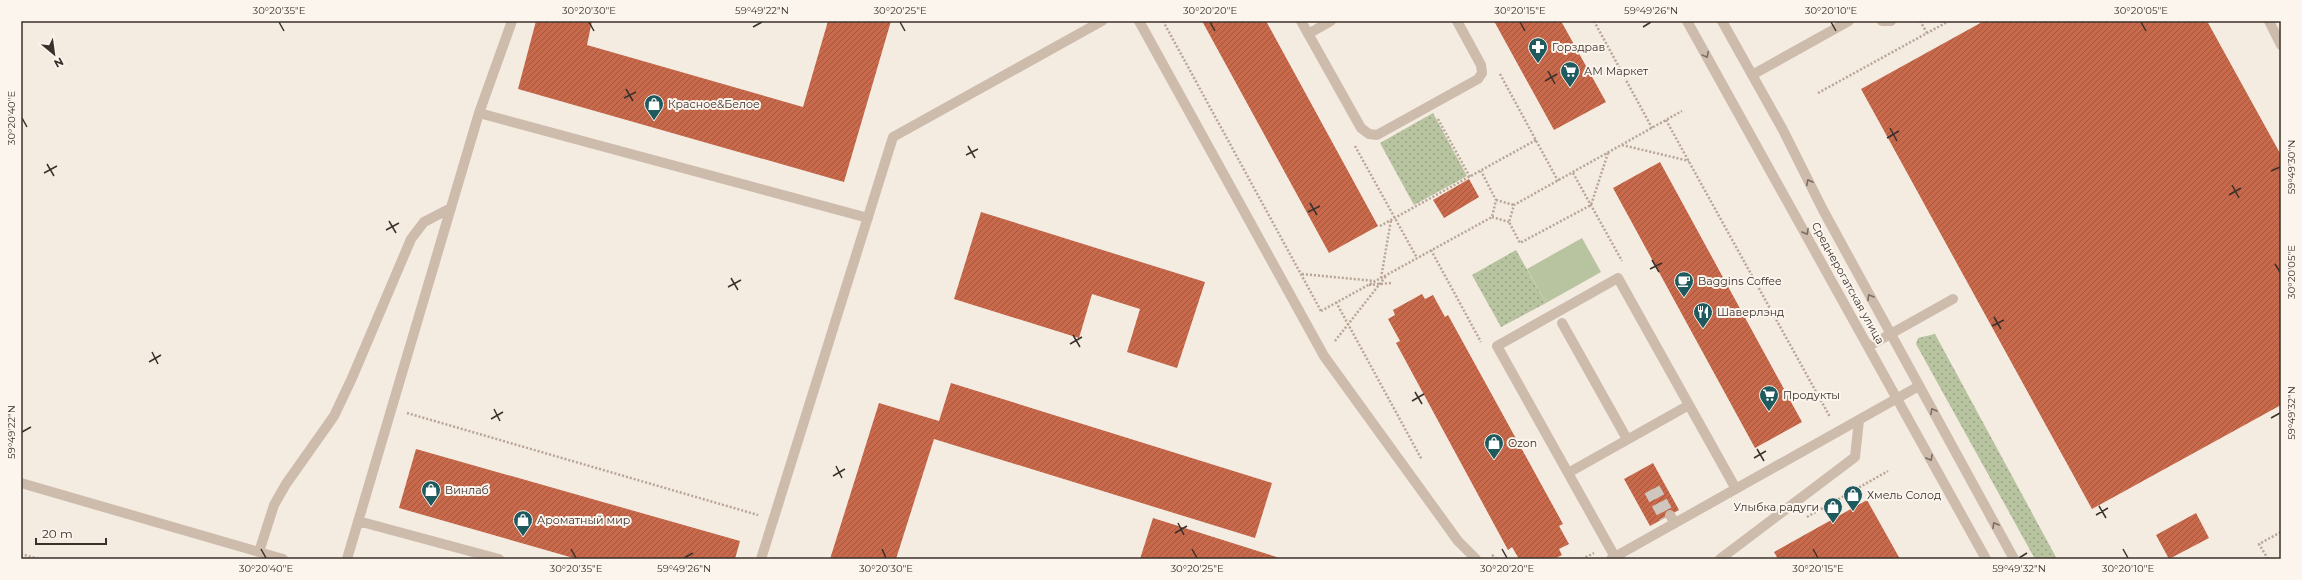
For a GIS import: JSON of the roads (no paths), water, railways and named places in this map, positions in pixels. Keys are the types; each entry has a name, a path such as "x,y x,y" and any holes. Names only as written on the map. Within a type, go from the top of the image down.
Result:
{"street":[{"path":"347,559 479,113 512,21"},
{"path":"761,559 893,137 1102,21"},
{"path":"1139,21 1303,321 1324,356 1458,541 1476,559"},
{"path":"1301,21 1361,128 1369,134 1377,135 1478,79 1482,73 1481,65 1457,21"},
{"path":"1308,34 1331,21"},
{"name":"Среднерогатская улица","path":"1687,21 1754,145 1801,223 1986,559"},
{"name":"Среднерогатская улица","path":"1722,21 1890,334 2014,559"},
{"path":"1752,75 1849,21"},
{"path":"1882,21 1891,21"},
{"path":"2269,21 2281,45"},
{"path":"479,113 868,218"},
{"path":"259,552 274,505 286,484 334,416 352,378 411,239 424,222 451,208"},
{"path":"1736,489 1618,278 1497,346 1568,473 1613,558 1669,521 1736,489 1919,386"},
{"path":"1869,346 1953,299"},
{"path":"1562,323 1627,439"},
{"path":"1568,473 1689,405"},
{"path":"1721,559 1855,456 1859,420"},
{"path":"21,483 283,559"},
{"path":"358,521 499,559"}],"tunnel":[{"path":"1655,488 1670,515"},
{"path":"1649,491 1664,518"}],"place":[{"name":"Горздрав","path":"1538,64"},
{"name":"АМ Маркет","path":"1570,88"},
{"name":"Красное&Белое","path":"654,121"},
{"name":"Baggins Coffee","path":"1684,298"},
{"name":"Шаверлэнд","path":"1703,329"},
{"name":"Продукты","path":"1769,412"},
{"name":"Ozon","path":"1494,460"},
{"name":"Винлаб","path":"431,507"},
{"name":"Хмель Солод","path":"1853,512"},
{"name":"Улыбка радуги","path":"1833,524"},
{"name":"Ароматный мир","path":"523,537"}]}
